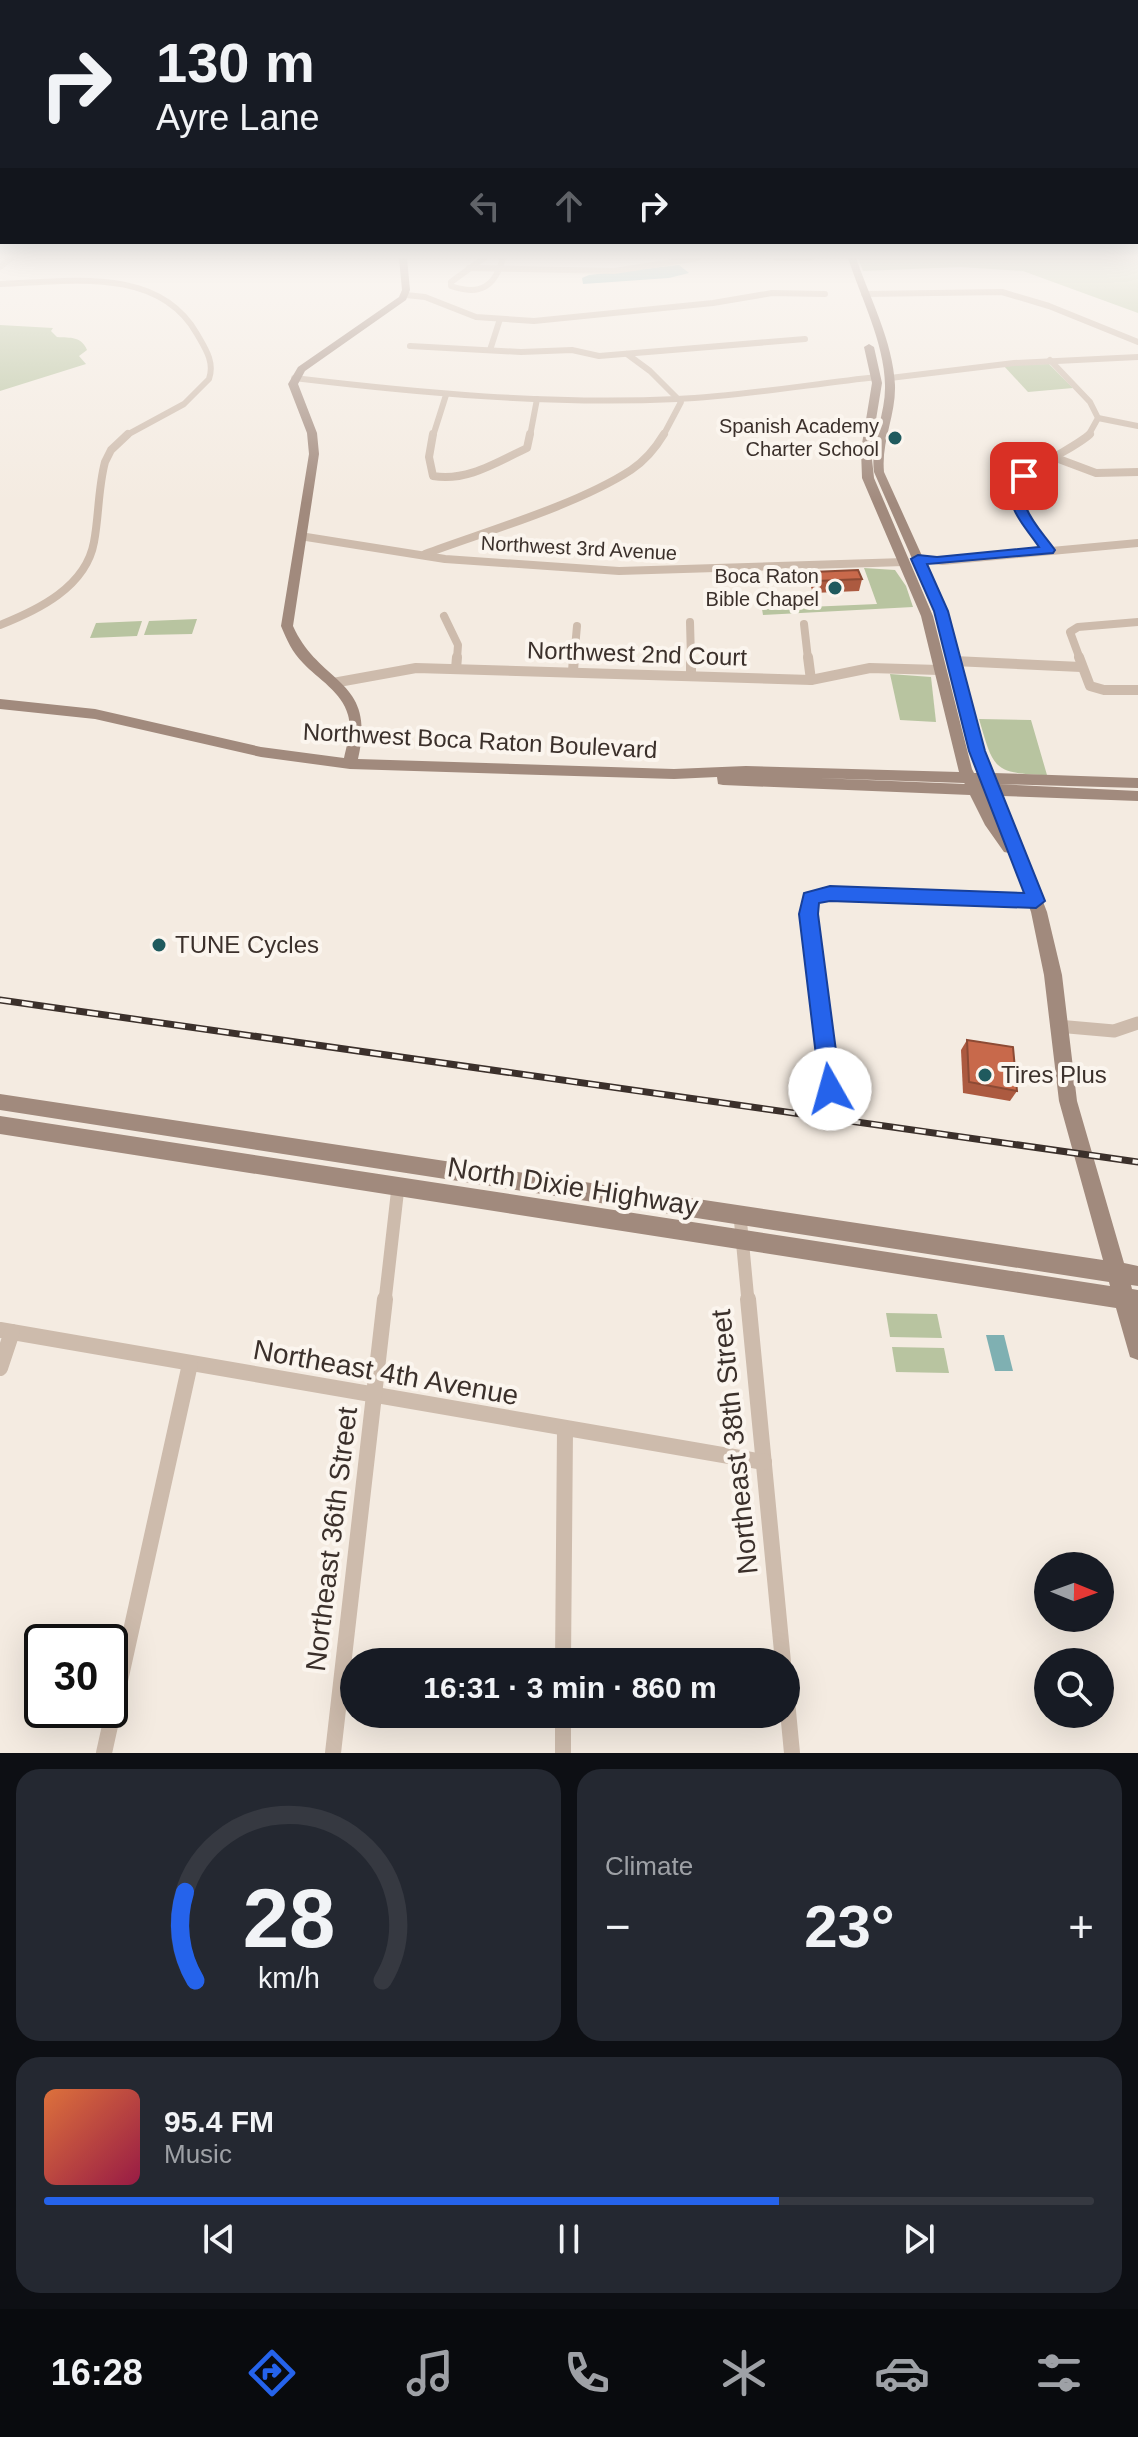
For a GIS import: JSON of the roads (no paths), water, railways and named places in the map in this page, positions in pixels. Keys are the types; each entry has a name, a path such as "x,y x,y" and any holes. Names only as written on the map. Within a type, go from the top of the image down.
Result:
{"main road":[{"path":"342,340 301,369 294,378 293,386 314,443 287,626 296,646 348,699 358,721 358,736 350,764"},
{"path":"866,340 883,378 866,450 866,469 907,552 917,556 942,613 973,739 1036,901 1050,959 1071,1111 1115,1272 1130,1300 1138,1349"},
{"path":"872,340 888,405 877,460 888,510 906,567 927,616 954,734 972,784 990,821 1021,864"},
{"path":"906,567 915,569 929,598 942,613"},
{"name":"Northwest Boca Raton Boulevard","path":"0,704 93,714 261,752 350,764 674,774 746,783 972,784 1138,796"},
{"name":"Northwest Boca Raton Boulevard","path":"990,786 1138,783"},
{"name":"North Dixie Highway","path":"0,1102 1138,1276"},
{"name":"North Dixie Highway","path":"0,1125 1130,1300"}],"street":[{"path":"0,625 43,604 76,578 92,551 103,473 114,447 133,432 192,399 207,383 212,369 210,358 199,340"},
{"path":"490,350 493,340"},
{"path":"410,346 572,350 599,356 795,340"},
{"path":"421,556 569,500 631,470 654,451 680,407 680,399 627,354"},
{"path":"294,378 446,395 606,401 680,399 850,383 869,384 883,378 909,374 1050,360 1138,357"},
{"path":"1048,550 1023,516 1015,496 1024,476 1091,437 1098,418 1090,402 1050,360"},
{"path":"446,395 433,435 430,472 437,478 455,477 527,448 537,399"},
{"path":"1098,418 1138,426"},
{"path":"1056,458 1096,473 1138,472"},
{"name":"Northwest 3rd Avenue","path":"300,536 421,556 651,572 858,563 906,567"},
{"path":"917,556 931,561 1138,543"},
{"path":"444,616 458,645 456,669"},
{"path":"690,622 691,676"},
{"path":"1138,622 1071,629 1070,632 1088,683 1095,688 1138,690"},
{"path":"804,624 811,680"},
{"path":"573,671 577,626"},
{"path":"954,661 1081,667"},
{"name":"Northwest 2nd Court","path":"333,683 402,669 573,671 811,680 870,668 939,670"},
{"path":"830,1089 809,900 813,896 830,893 1036,901"},
{"path":"1057,1026 1114,1031 1138,1023"},
{"name":"Northeast 36th Street","path":"333,1753 398,1187"},
{"name":"Northeast 38th Street","path":"740,1216 782,1648"},
{"path":"0,1368 6,1331"},
{"name":"Northeast 4th Avenue","path":"6,1331 764,1462"},
{"path":"104,1753 190,1364"},
{"path":"563,1648 565,1430"},
{"path":"563,1728 563,1753"},
{"path":"790,1728 792,1753"}],"water":[{"path":"986,1335 1004,1335 1013,1371 995,1371"}],"railway":[{"path":"0,1000 1138,1162"}],"place":[{"name":"Spanish Academy Charter School","path":"895,438"},
{"name":"Boca Raton Bible Chapel","path":"835,588"},
{"name":"TUNE Cycles","path":"159,945"},
{"name":"Tires Plus","path":"985,1075"}]}
